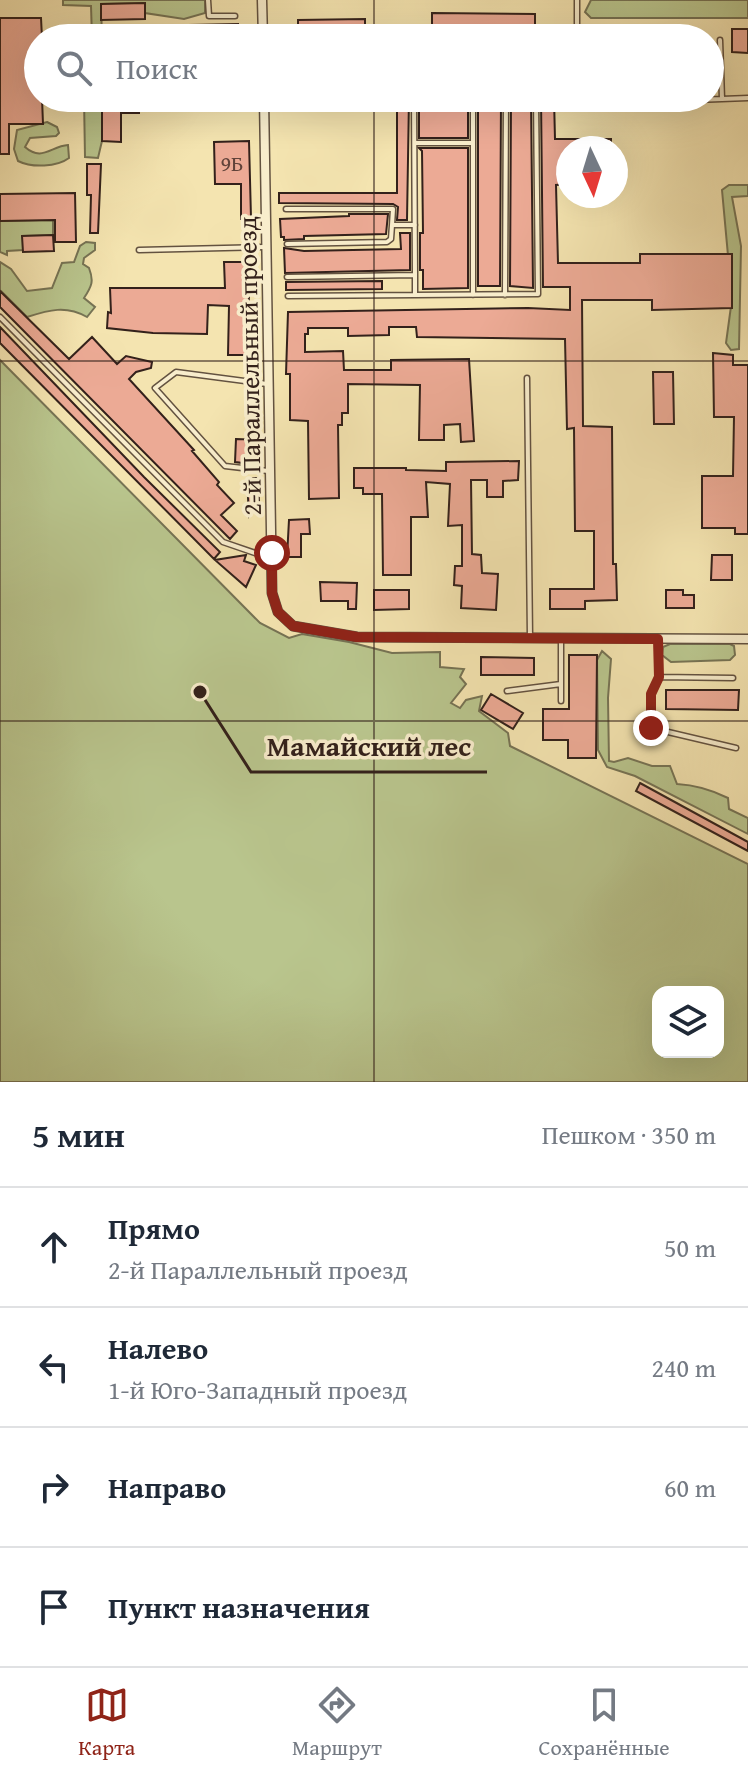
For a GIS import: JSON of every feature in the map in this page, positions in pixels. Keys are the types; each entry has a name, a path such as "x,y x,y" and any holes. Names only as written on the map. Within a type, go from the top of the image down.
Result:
{"street":[{"path":"262,0 263,24"},
{"name":"2-й Параллельный проезд","path":"264,112 272,593 278,612 293,626 357,637 530,639"},
{"path":"530,639 748,639"}],"lane":[{"path":"208,0 209,16 235,16"},
{"path":"577,0 577,24"},
{"path":"724,99 748,98"},
{"path":"414,112 415,295"},
{"path":"473,112 473,295"},
{"path":"505,295 506,112"},
{"path":"288,296 538,294 536,112"},
{"path":"414,143 473,143"},
{"path":"286,209 393,209 391,239 387,242 287,244"},
{"path":"392,225 415,225"},
{"path":"139,250 267,247"},
{"path":"287,277 415,275"},
{"path":"0,317 223,542 258,554 272,553"},
{"path":"269,384 176,372 155,388 225,466 270,471"},
{"path":"527,378 530,639"},
{"path":"658,639 659,677 651,694 651,728 736,748"},
{"path":"561,640 561,701"},
{"path":"659,677 733,678"},
{"path":"507,691 561,684"}],"green space":[{"path":"63,0 205,0 205,13 184,19 145,13 143,3 101,4 102,24 92,24 91,6 63,5"},
{"path":"591,0 748,0 748,18 591,18 585,12"},
{"path":"84,112 102,112 102,141 98,158 85,157"},
{"path":"47,122 57,127 59,133 56,136 30,138 25,147 42,153 68,145 69,158 44,166 18,161 14,149 17,130"},
{"path":"729,185 748,185 748,196 732,197 741,246 739,349 731,350 726,343 732,299 722,190"},
{"path":"53,220 53,235 23,236 23,250 7,251 7,255 0,252 0,221"},
{"path":"86,242 95,243 95,250 84,258 83,264 89,268 92,280 84,298 95,307 87,317 72,311 57,310 27,317 0,290 0,262 11,269 27,291 52,288 62,263 74,262 80,246"},
{"path":"0,360 260,623 289,638 302,634 392,653 440,652 440,667 464,669 460,677 466,684 451,703 460,708 466,700 482,696 479,711 508,733 510,746 748,864 748,1082 0,1082"},
{"path":"670,644 730,644 734,646 735,655 730,660 671,662 662,655 663,647"},
{"path":"602,651 611,659 609,761 628,758 652,766 670,766 677,784 704,788 728,798 729,809 748,818 748,834 635,776 607,767 598,750 597,660"}],"building":[{"path":"145,3 145,19 101,20 101,4"},
{"path":"432,13 535,14 535,24 432,24"},
{"path":"0,18 41,18 41,24 24,24 24,112 43,112 43,124 9,124 9,154 0,154"},
{"path":"365,19 365,24 298,24 298,20"},
{"path":"732,29 748,29 748,53 732,52"},
{"path":"102,112 139,112 121,113 121,142 102,141"},
{"path":"397,112 409,112 407,220 397,220 398,207 393,204 279,203 279,193 397,193"},
{"path":"419,112 468,112 468,138 419,138"},
{"path":"478,112 501,112 500,286 478,286"},
{"path":"511,112 531,112 533,288 510,286"},
{"path":"541,112 554,112 558,263 640,263 640,254 732,254 732,308 652,310 652,300 582,300 583,426 612,427 613,564 616,564 617,600 585,601 585,609 550,609 550,589 594,589 594,531 575,531 574,428 567,429 565,339 417,337 416,327 389,327 389,335 348,336 348,328 308,328 305,352 343,351 344,370 391,370 391,360 469,359 474,441 461,442 460,424 444,425 444,440 419,440 420,385 348,384 348,413 342,413 342,425 338,425 339,498 309,499 308,421 290,420 290,374 286,374 288,312 570,310 570,287 543,287"},
{"path":"249,141 251,218 241,219 241,184 215,184 214,142"},
{"path":"419,148 468,148 468,288 423,289 423,270 420,270 422,151"},
{"path":"87,164 101,164 98,233 90,233 91,195 87,195"},
{"path":"75,193 76,242 55,242 55,220 0,221 0,194"},
{"path":"388,214 386,234 304,236 304,239 284,240 281,237 280,219"},
{"path":"400,233 410,233 410,270 285,273 284,248 304,251 401,249"},
{"path":"53,235 54,251 23,252 22,236"},
{"path":"224,262 250,262 247,355 228,355 229,306 208,305 207,334 107,328 108,312 111,313 110,288 225,288"},
{"path":"382,281 382,289 286,290 286,282"},
{"path":"0,291 69,359 92,337 117,364 126,356 152,362 151,368 136,372 129,379 194,450 219,482 217,485 234,503 221,515 237,531 230,539 0,307"},
{"path":"0,327 220,552 214,559 0,343"},
{"path":"713,353 733,355 733,365 748,365 748,534 735,534 735,528 702,528 702,476 733,476 734,417 714,417"},
{"path":"653,372 673,372 674,424 654,424"},
{"path":"236,439 259,440 259,465 235,462"},
{"path":"519,461 518,480 503,481 503,497 487,497 487,480 471,480 472,554 481,555 482,573 498,574 496,610 461,608 462,586 454,585 455,566 462,566 462,525 448,526 450,484 426,482 428,517 411,517 411,575 383,575 382,494 363,494 363,488 354,488 354,468 446,471 446,462"},
{"path":"258,478 259,503 249,516 247,479"},
{"path":"309,519 310,534 301,534 301,557 287,557 289,520"},
{"path":"246,555 244,561 256,565 246,587 215,560"},
{"path":"712,555 732,555 732,580 711,580"},
{"path":"320,582 357,583 356,609 348,609 348,601 321,601"},
{"path":"374,590 409,590 409,609 374,610"},
{"path":"666,590 683,590 683,595 694,595 694,608 666,608"},
{"path":"569,655 597,655 596,758 568,758 568,740 543,740 543,709 569,709"},
{"path":"481,657 534,658 534,675 481,675"},
{"path":"666,690 739,690 738,710 666,709"},
{"path":"491,694 523,713 513,729 481,710"},
{"path":"640,783 748,842 748,851 636,791"}],"place":[{"name":"Мамайский лес","path":"200,692"}],"route":[{"path":"272,553 272,593 278,612 293,626 357,637 658,639 659,677 651,694 651,728"}]}
